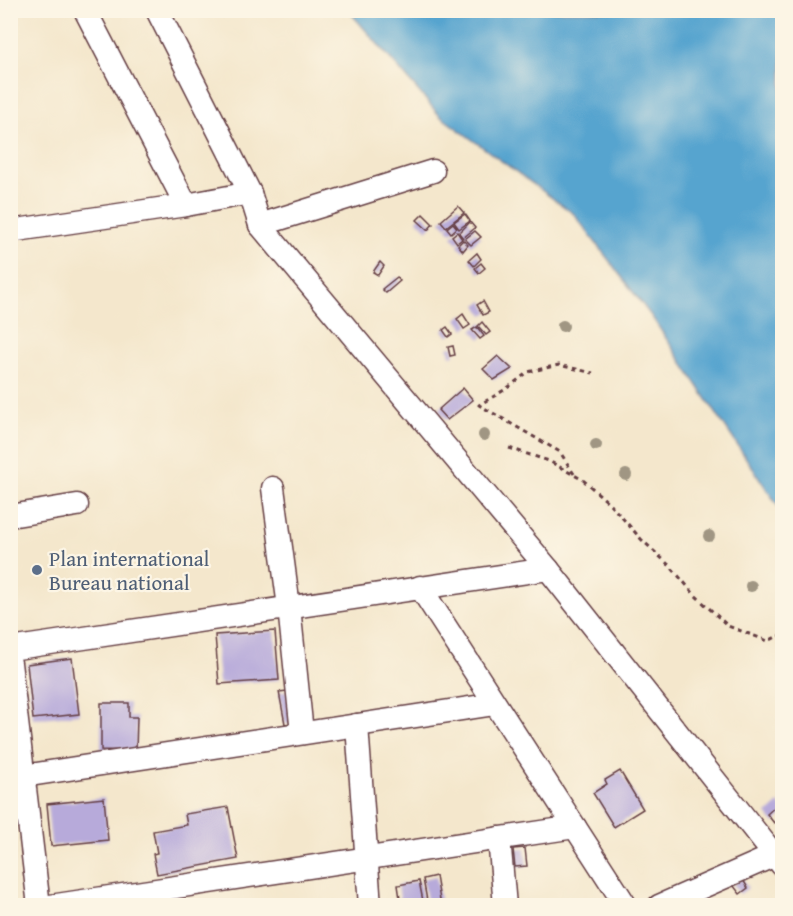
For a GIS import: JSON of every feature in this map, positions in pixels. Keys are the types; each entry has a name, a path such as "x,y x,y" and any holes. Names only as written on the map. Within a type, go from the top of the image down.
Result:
{"street":[{"path":"85,10 186,205"},
{"path":"157,10 250,193 260,225 548,569 779,860 659,906"},
{"path":"260,225 433,171"},
{"path":"10,231 186,205 250,193"},
{"path":"273,488 289,607 302,733"},
{"path":"10,516 76,505"},
{"path":"10,649 548,569"},
{"path":"420,587 626,906"},
{"path":"10,663 15,782 25,906"},
{"path":"15,782 302,733 495,704"},
{"path":"357,725 370,906"},
{"path":"15,782 39,906"},
{"path":"50,906 575,827"},
{"path":"499,838 505,906"}],"path":[{"path":"575,475 560,452 478,405 506,389 528,372 559,365 593,374"},
{"path":"509,448 549,461 583,480 610,504 695,595 728,626 768,640 783,634"}],"water":[{"path":"349,11 782,11 782,512 652,317 574,214 440,116"}],"building":[{"path":"458,206 464,213 446,227 441,221"},
{"path":"423,214 433,224 428,230 417,220"},
{"path":"465,214 470,221 459,229 454,222"},
{"path":"470,222 475,228 463,238 459,233"},
{"path":"453,223 457,228 451,233 447,228"},
{"path":"475,231 481,237 471,245 465,239"},
{"path":"457,232 462,239 457,243 452,236"},
{"path":"463,240 468,245 463,251 458,245"},
{"path":"477,253 481,259 474,266 469,260"},
{"path":"380,262 384,266 378,275 373,272"},
{"path":"481,263 485,268 479,273 475,268"},
{"path":"397,277 400,281 386,293 382,289"},
{"path":"483,301 489,312 483,315 477,305"},
{"path":"463,314 470,325 464,329 457,319"},
{"path":"482,322 490,332 486,335 478,326"},
{"path":"447,327 452,334 448,337 443,330"},
{"path":"477,327 484,336 480,339 472,330"},
{"path":"453,346 455,355 450,356 448,347"},
{"path":"498,356 512,369 494,380 483,369"},
{"path":"463,388 473,400 447,420 438,410"},
{"path":"275,631 279,680 219,684 215,635"},
{"path":"72,658 79,714 33,719 27,664"},
{"path":"287,691 292,723 285,724 279,692"},
{"path":"101,703 129,703 129,717 137,717 136,751 101,750"},
{"path":"620,771 643,809 614,827 593,793 607,784 605,780"},
{"path":"104,798 108,840 51,846 47,804"},
{"path":"779,803 782,807 782,815 774,823 767,814"},
{"path":"228,807 238,859 157,874 153,854 157,853 153,831 187,825 185,814"},
{"path":"525,848 527,866 515,867 513,849"},
{"path":"436,876 441,906 428,906 423,879"},
{"path":"742,878 748,888 740,894 733,885"},
{"path":"419,881 423,901 401,905 398,885"}],"place":[{"name":"Plan international Bureau national","path":"37,570"}]}
